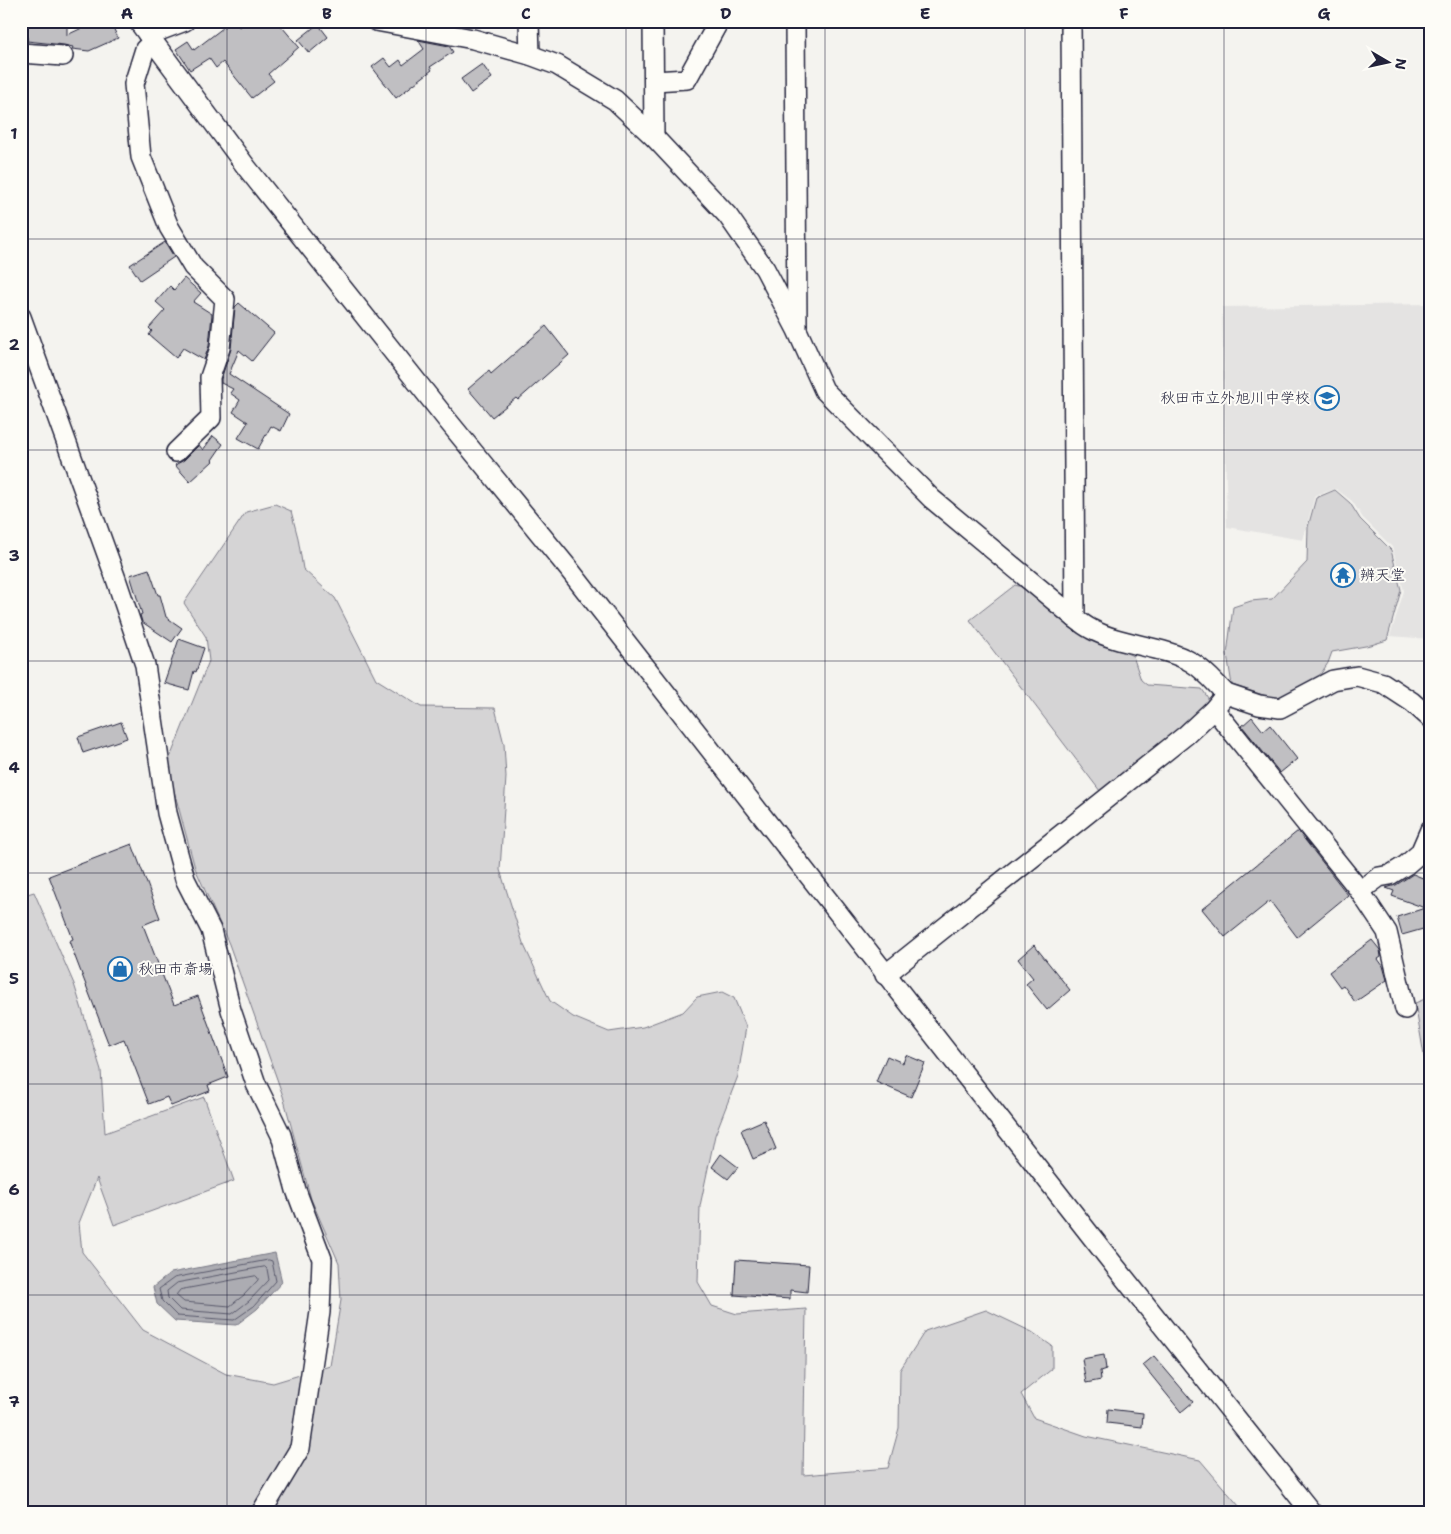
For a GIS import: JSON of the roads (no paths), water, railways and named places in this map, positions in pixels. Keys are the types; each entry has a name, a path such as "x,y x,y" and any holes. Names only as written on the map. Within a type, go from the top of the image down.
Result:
{"street":[{"path":"147,33 165,24 185,21"},
{"path":"376,21 473,39 530,55 558,65 615,100 654,137 728,216 765,269 797,330 824,390 932,499 1091,630 1192,662 1207,674 1226,694 1259,705 1280,708 1333,680 1358,676 1383,683 1412,702 1430,718"},
{"path":"529,21 530,55"},
{"path":"653,21 654,137"},
{"path":"654,81 687,80 719,21"},
{"path":"795,21 797,330"},
{"path":"1072,21 1075,618"},
{"path":"147,33 145,49 134,84 141,157 169,227 194,267 225,299 220,348 210,377 211,418 176,452"},
{"path":"147,33 247,168 448,421 568,568 885,975 1312,1513"},
{"path":"21,53 63,56"},
{"path":"21,317 116,579 145,666 167,813 185,879 210,930 231,1010 256,1084 281,1136 296,1190 322,1259 320,1312 300,1448 261,1513"},
{"path":"885,975 1098,803 1186,735 1214,709 1226,694"},
{"path":"1214,709 1360,891 1387,932 1405,1009"},
{"path":"1360,891 1378,877 1390,875 1406,866 1420,853 1430,830"}],"water":[{"path":"275,1253 282,1282 257,1309 236,1325 175,1321 157,1304 153,1287 171,1273"}],"place":[{"name":"秋田市立外旭川中学校","path":"1327,398"},
{"name":"辨天堂","path":"1343,575"},
{"name":"秋田市斎場","path":"120,969"}]}
